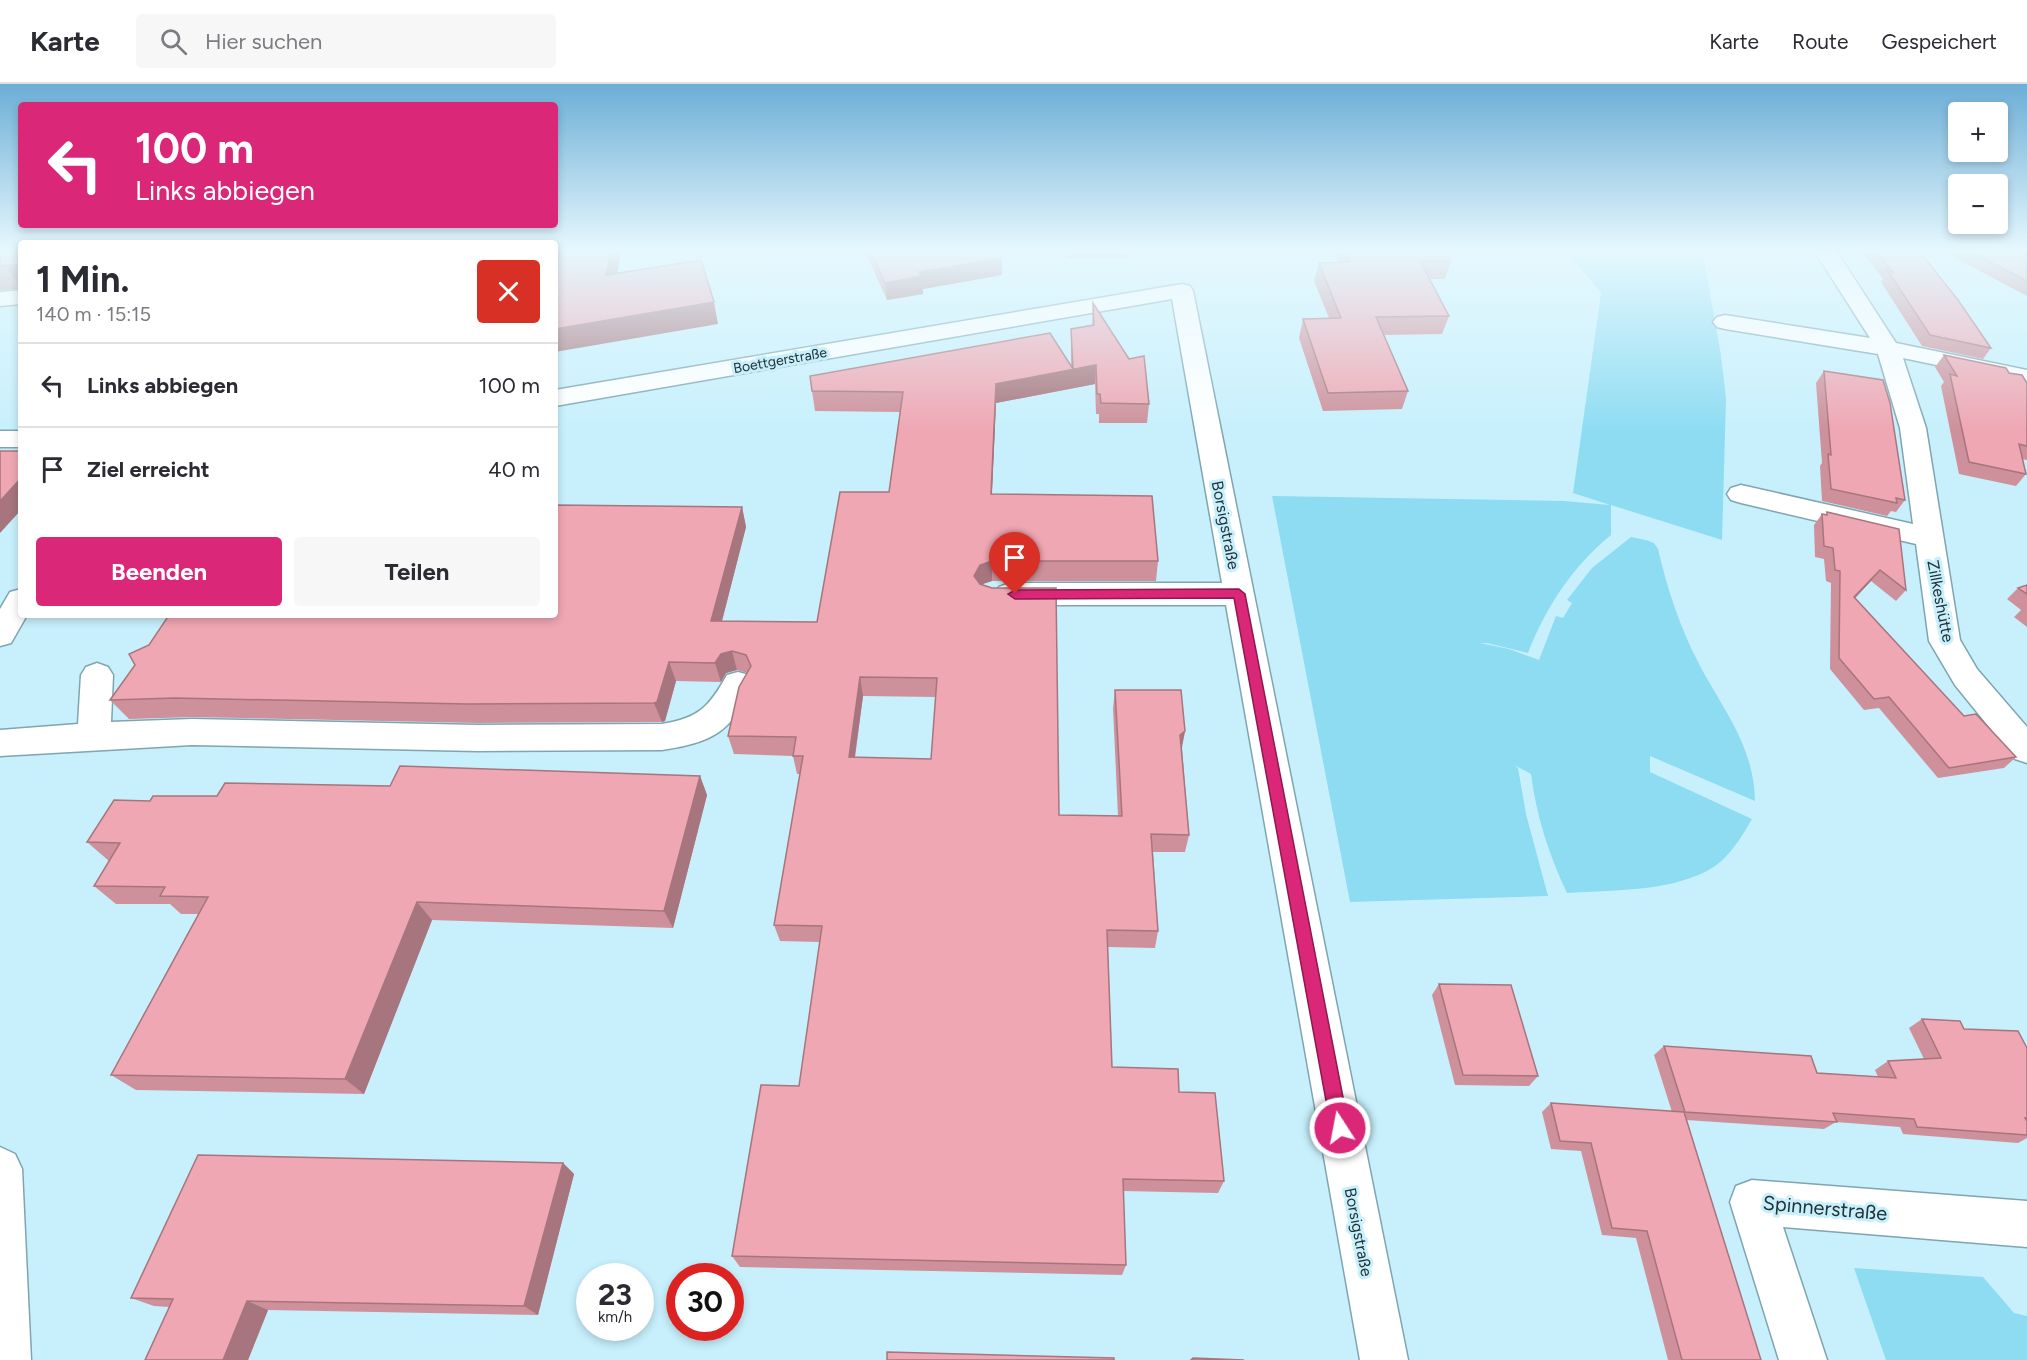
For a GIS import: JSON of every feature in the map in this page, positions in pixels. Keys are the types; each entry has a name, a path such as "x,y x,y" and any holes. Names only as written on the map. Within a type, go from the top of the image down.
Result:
{"street":[{"name":"Boettgerstraße","path":"558,397 1062,312"},
{"name":"Borsigstraße","path":"1186,312 1383,1360"},
{"name":"Zillkeshütte","path":"1864,312 1888,348 1913,428 1945,641 1966,677 2015,714 2027,750"},
{"path":"1725,322 1888,348 2027,377"},
{"path":"0,439 18,439"},
{"name":"Zillkeshütte","path":"1741,494 1929,537"},
{"path":"992,594 1239,594"},
{"path":"0,635 18,605"},
{"path":"94,736 97,675"},
{"path":"0,743 192,732 478,738 662,737 684,734 707,726 728,704 738,684"},
{"path":"0,1169 7,1360"},
{"name":"Spinnerstraße","path":"1803,1360 1752,1202 2027,1224"}],"shaded area":[{"path":"1598,312 1713,312 1726,399 1722,540 1611,505 1611,535 1572,574 1543,620 1528,653 1487,643 1480,643 1509,649 1539,660 1556,616 1563,618 1572,603 1567,600 1592,568 1631,537 1654,543 1658,549 1685,635 1743,745 1749,762 1755,801 1650,756 1650,772 1752,819 1728,855 1707,871 1691,878 1638,889 1567,893 1544,835 1531,774 1514,765 1518,768 1526,814 1548,896 1350,902 1272,496 1564,501 1610,505 1573,493"},
{"path":"1854,1268 1983,1277 2014,1313 2027,1316 2027,1360 1886,1360"}],"building":[{"path":"558,312 658,312 558,328"},
{"path":"1093,312 1098,312 1129,359 1144,356 1149,404 1101,403 1100,394 1097,394 1096,365 996,384 991,494 1152,496 1158,561 992,561 980,565 974,576 980,584 992,588 1056,588 1059,815 1122,816 1115,690 1181,690 1185,731 1180,735 1189,835 1151,834 1158,931 1107,930 1112,1067 1178,1069 1179,1092 1215,1093 1224,1181 1123,1179 1126,1265 732,1256 761,1085 799,1086 822,926 774,925 803,756 793,756 796,737 728,736 739,687 751,666 746,655 732,651 721,654 715,663 669,662 657,702 654,703 467,704 175,698 110,700 135,665 129,654 149,645 167,618 558,618 558,505 742,507 711,621 817,622 840,492 889,492 903,392 812,391 810,376 1050,333 1073,369 1071,329 1094,325","holes":["860,677 937,678 931,759 849,757"]},
{"path":"1338,312 1447,312 1449,316 1376,317 1408,391 1328,393 1303,319 1341,318"},
{"path":"1915,312 1966,312 1991,348 1930,335"},
{"path":"1944,355 2006,368 2009,373 2022,375 2027,383 2027,446 2019,444 2026,474 1969,462 1950,374 1957,376"},
{"path":"1824,371 1883,380 1890,403 1905,500 1896,498 1897,503 1831,489 1828,454 1831,455"},
{"path":"0,451 18,451 18,481 0,501"},
{"path":"1827,512 1899,529 1906,590 1880,570 1854,597 1964,716 1976,714 2016,757 1949,768 1889,697 1874,699 1839,658 1840,571 1835,570 1833,548 1824,546 1822,514 1827,515"},
{"path":"2027,585 2027,594 2018,588"},
{"path":"400,766 700,776 664,911 417,902 345,1079 111,1075 208,897 160,896 165,887 94,886 120,843 87,842 114,800 150,801 153,796 217,796 225,783 390,786"},
{"path":"1439,984 1511,985 1538,1076 1463,1075"},
{"path":"1922,1019 1960,1021 1964,1029 2018,1031 2027,1048 2027,1118 2025,1118 2027,1135 1917,1127 1914,1119 1833,1113 1837,1122 1685,1112 1664,1046 1811,1056 1817,1073 1896,1078 1888,1061 1941,1058"},
{"path":"1551,1103 1684,1112 1761,1360 1682,1360 1647,1231 1612,1228 1591,1143 1560,1141"},
{"path":"198,1155 563,1163 524,1306 247,1301 223,1360 145,1360 173,1299 131,1298"},
{"path":"887,1352 1114,1358 1114,1360 887,1360"},
{"path":"1193,1358 1244,1360 1191,1360"}],"route":[{"path":"1015,594 1239,594 1340,1128"}]}
